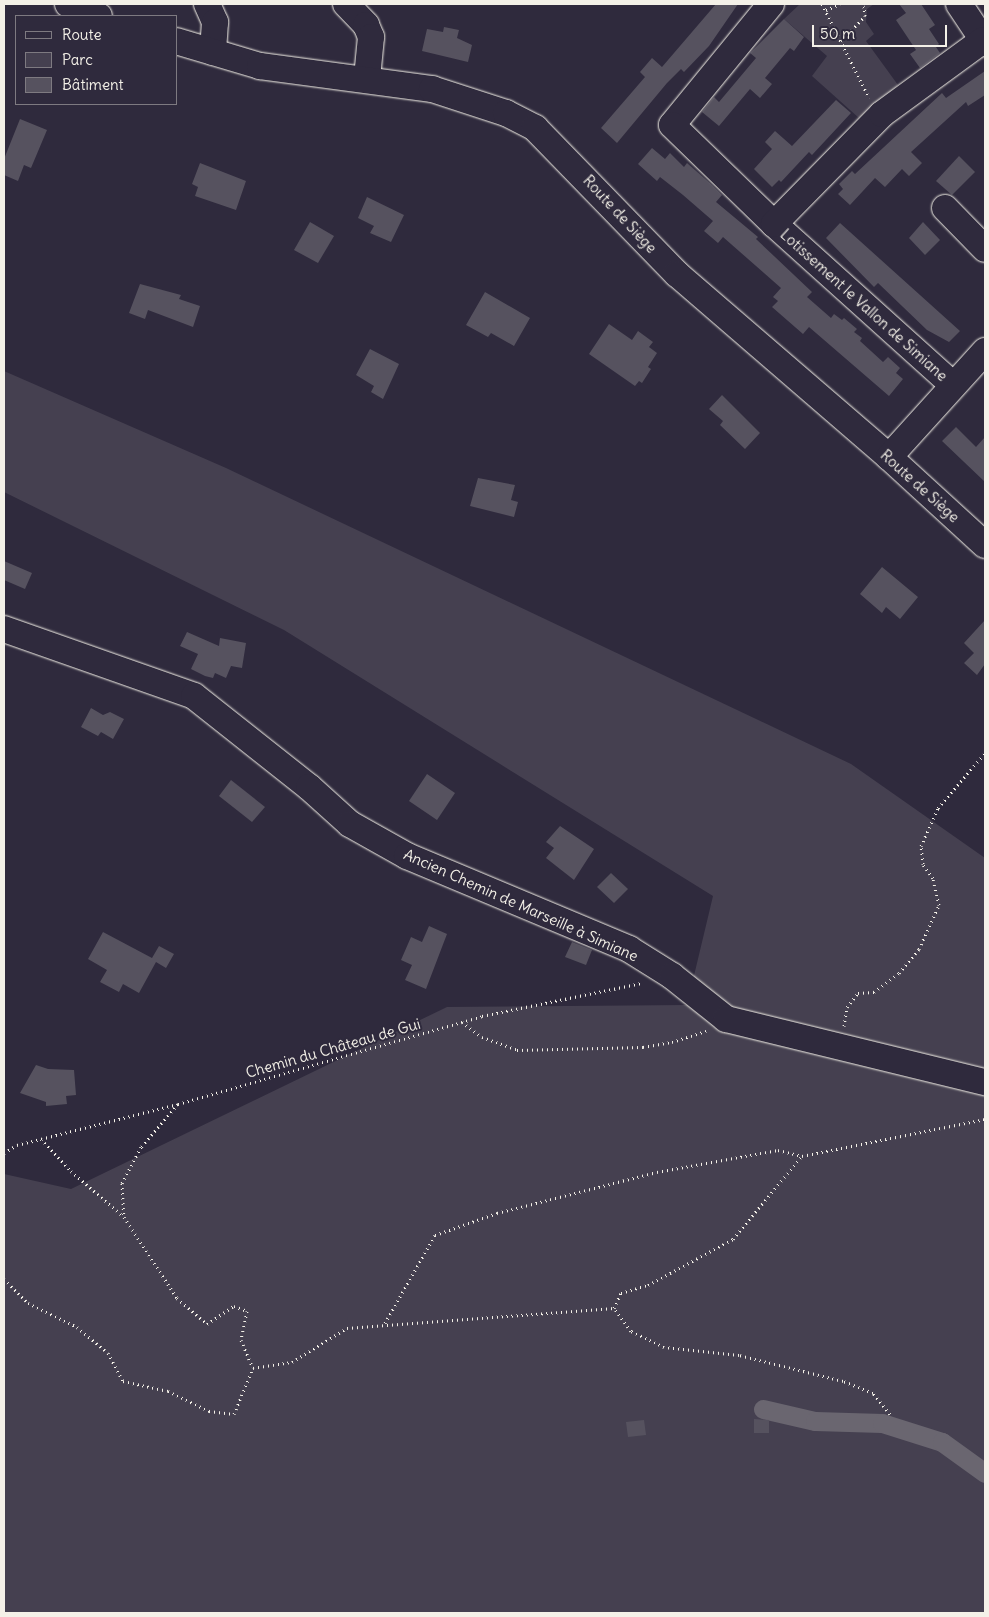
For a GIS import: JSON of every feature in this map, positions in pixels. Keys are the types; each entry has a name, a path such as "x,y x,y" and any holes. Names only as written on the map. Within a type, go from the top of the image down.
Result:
{"street":[{"path":"68,4 96,15"},
{"path":"207,4 214,22 213,52"},
{"path":"346,4 366,25 371,37 367,78"},
{"name":"Lotissement le Vallon de Simiane","path":"771,4 672,125 774,224 953,385"},
{"path":"959,4 984,42"},
{"name":"Route de Siège","path":"178,42 260,66 367,78 432,89 506,112 535,128 677,274 889,457 985,545"},
{"name":"Lotissement le Vallon de Simiane","path":"774,224 882,114 984,42"},
{"path":"945,208 980,233"},
{"path":"889,457 985,351"},
{"name":"Ancien Chemin de Marseille à Simiane","path":"4,629 194,696 310,787 350,824 407,856 629,949 672,976 726,1020 985,1082"}],"path":[{"path":"822,4 855,75 882,114"},
{"path":"826,10 840,4"},
{"path":"841,42 858,27 865,16 864,7 860,4"},
{"path":"864,7 869,4"},
{"path":"842,1049 847,1007 858,993 874,992 899,973 920,949 940,905 932,878 923,864 922,846 938,808 985,754"},
{"name":"Chemin du Château de Gui","path":"4,1152 17,1145 178,1104 462,1022 672,976"},
{"path":"462,1022 482,1037 517,1050 643,1047 701,1033 726,1020"},
{"path":"124,1217 122,1183 140,1147 178,1104"},
{"path":"384,1324 434,1235 497,1213 657,1172 778,1150 802,1156 985,1120"},
{"path":"4,1280 28,1303 77,1327 108,1352 123,1381 168,1391 209,1411 234,1414 253,1368 241,1340 247,1312 234,1306 207,1324 177,1298 124,1217 71,1171 40,1139"},
{"path":"614,1308 621,1293 648,1285 733,1239 802,1156"},
{"path":"253,1368 292,1362 347,1328 614,1308"},
{"path":"614,1308 631,1332 664,1347 739,1355 843,1381 873,1393 890,1414"}],"green space":[{"path":"800,4 874,4 867,9 866,22 874,34 866,41 898,85 859,118 812,76 827,56 784,19"},
{"path":"4,371 226,468 851,764 985,858 985,1613 4,1613 4,1174 71,1189 447,1007 687,1005 713,896 284,630 4,492"}],"building":[{"path":"716,4 738,4 709,46 684,72 681,69 667,83 617,143 601,128 645,77 640,72 652,58 662,67"},
{"path":"899,4 921,4 935,25 929,29 939,44 936,47 940,53 920,68 910,54 916,50 896,20 906,13"},
{"path":"784,19 804,37 794,51 790,48 765,78 772,84 760,98 750,89 719,126 702,112 714,97 719,102 756,58 750,53"},
{"path":"444,27 459,30 457,38 472,45 468,62 422,51 427,29 443,32"},
{"path":"985,71 985,95 968,106 966,102 911,152 922,163 909,176 902,169 885,187 875,178 850,205 838,194 843,189 839,184 852,171 855,174 942,93 946,98"},
{"path":"836,100 851,113 812,155 809,152 781,182 779,180 772,187 754,169 772,149 765,142 775,131 792,146"},
{"path":"20,119 47,130 31,168 24,165 18,181 4,175 4,159"},
{"path":"652,148 665,159 670,153 684,167 687,163 712,185 722,195 716,202 758,237 756,239 812,292 807,297 831,318 834,314 842,320 844,318 857,329 854,332 862,338 860,341 883,362 888,357 900,368 896,373 903,379 889,396 809,327 803,334 772,307 778,301 773,297 781,288 723,237 718,243 704,231 713,221 660,177 657,181 638,164"},
{"path":"959,156 975,172 952,195 936,181"},
{"path":"200,163 246,181 236,210 195,196 198,187 192,184"},
{"path":"367,197 404,215 391,242 370,233 374,226 358,218"},
{"path":"310,222 334,236 318,263 294,250"},
{"path":"923,222 940,240 925,255 909,238"},
{"path":"840,223 960,331 949,342 927,330 878,283 874,287 826,238"},
{"path":"140,284 181,295 179,299 200,306 193,327 148,310 145,319 129,313"},
{"path":"485,292 530,318 514,346 491,333 488,337 466,325"},
{"path":"609,324 632,340 638,331 653,342 649,347 657,353 648,367 651,369 642,383 639,381 635,386 589,354"},
{"path":"370,349 399,364 383,399 371,392 374,386 356,375"},
{"path":"722,395 760,433 745,449 720,425 723,421 709,409"},
{"path":"956,427 976,447 985,437 985,482 942,441"},
{"path":"478,478 515,485 511,500 518,502 514,517 470,506"},
{"path":"4,561 32,573 25,589 4,580"},
{"path":"882,567 918,597 900,619 886,607 882,613 860,594"},
{"path":"985,620 985,664 977,675 964,663 974,653 964,643"},
{"path":"187,632 219,646 220,638 246,643 242,668 231,666 226,678 215,673 213,678 205,676 191,669 198,654 180,646"},
{"path":"91,708 103,715 110,712 124,719 113,739 101,732 98,736 81,727"},
{"path":"427,774 455,793 437,820 409,801"},
{"path":"231,780 265,807 252,822 219,796"},
{"path":"560,826 594,849 574,880 546,858 554,848 546,842"},
{"path":"611,873 628,889 614,903 597,887"},
{"path":"429,926 447,934 426,989 405,980 412,965 401,960 411,937 422,942"},
{"path":"103,932 152,958 159,946 174,954 166,968 156,962 139,993 123,984 119,992 100,982 107,970 88,959"},
{"path":"572,942 592,950 586,965 565,957"},
{"path":"36,1065 48,1069 74,1070 76,1095 66,1096 67,1104 46,1106 46,1102 20,1093"},
{"path":"754,1419 769,1420 769,1433 754,1433"},
{"path":"644,1420 646,1435 628,1437 626,1422"}],"waterway":[{"path":"763,1409 815,1421 882,1423 942,1442 985,1473"}]}
